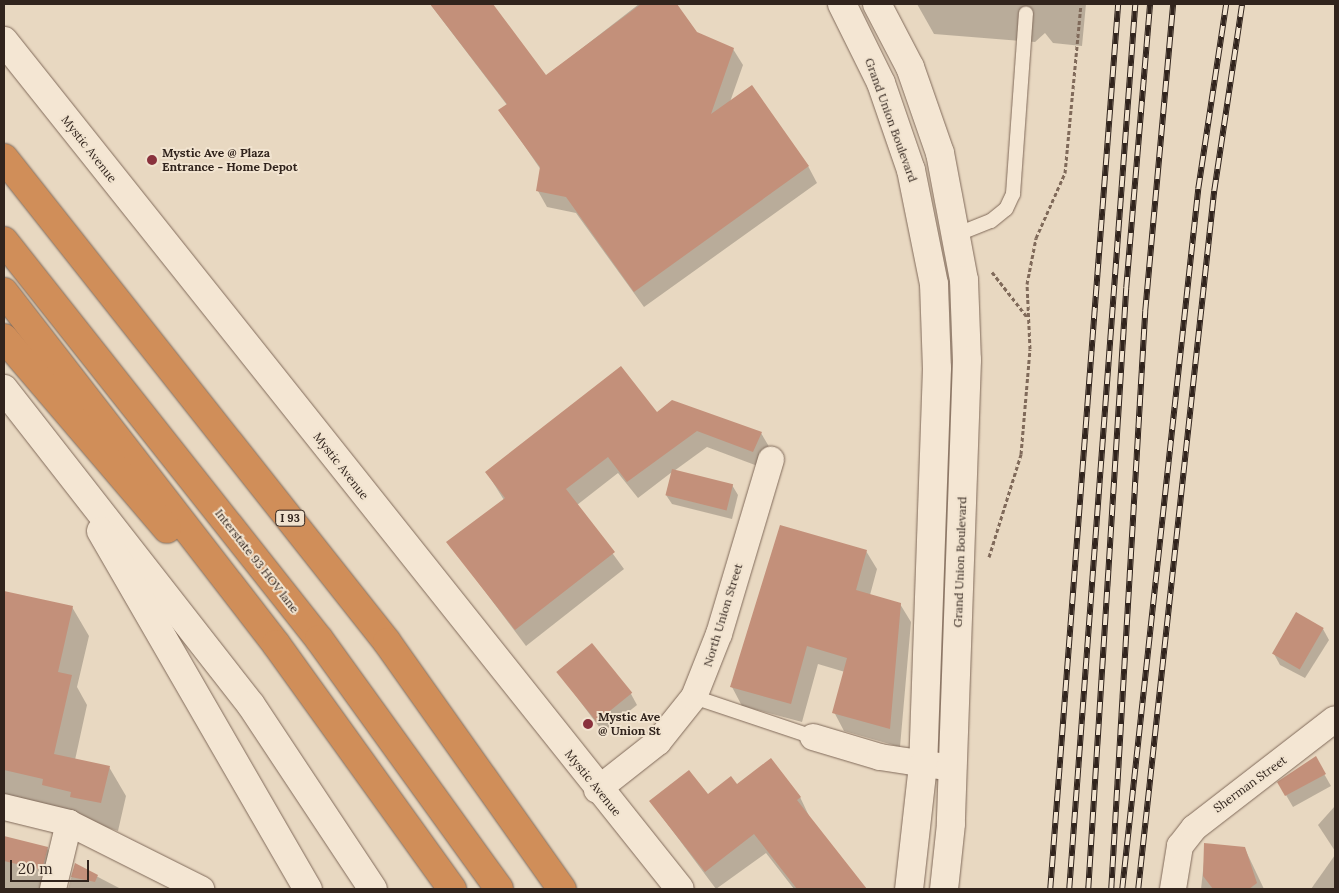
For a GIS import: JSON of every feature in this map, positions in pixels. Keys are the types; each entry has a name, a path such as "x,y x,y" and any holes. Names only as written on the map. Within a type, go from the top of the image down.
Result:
{"highway":[{"name":"I 93","path":"4,158 387,642 562,889"},
{"name":"Interstate 93 HOV lane","path":"4,241 319,639 499,889"},
{"path":"4,292 335,723 452,889"},
{"path":"4,338 335,723"}],"main road":[{"name":"Grand Union Boulevard","path":"842,4 881,83 905,153 928,240 937,359 923,765 909,889"},
{"name":"Grand Union Boulevard","path":"876,4 910,67 936,143 958,234 967,360 953,768 944,889"},
{"name":"Mystic Avenue","path":"4,41 597,790 673,883"},
{"path":"4,390 67,468 262,721 373,889"},
{"path":"67,468 308,889"}],"street":[{"path":"928,240 958,234"},
{"name":"North Union Street","path":"597,790 658,742 694,697 719,634 771,460"},
{"name":"Sherman Street","path":"1173,889 1180,846 1194,828 1335,719"},
{"path":"813,737 923,765 953,768"},
{"path":"4,807 69,822 201,889"},
{"path":"53,889 69,822"}],"lane":[{"path":"958,234 992,221 1006,209 1013,194 1026,13"},
{"path":"905,153 936,143"},
{"path":"694,697 813,737"}],"path":[{"path":"993,535 1021,454 1027,412 1029,318 1027,284 1036,238 1065,173 1070,144 1080,4"},
{"path":"985,266 1029,318"}],"building":[{"path":"430,4 493,4 546,75 641,4 677,4 697,32 734,48 711,114 752,85 809,166 634,292 566,197 536,191 540,167 498,110 507,104"},
{"path":"621,366 657,412 672,400 762,432 753,452 697,431 627,482 608,457 566,489 615,552 515,630 446,542 505,498 485,472"},
{"path":"672,469 733,484 727,510 665,495"},
{"path":"780,525 867,550 856,590 901,603 890,729 832,713 847,658 807,646 791,704 730,687"},
{"path":"4,591 73,606 58,672 72,675 54,754 110,766 101,803 70,797 71,792 42,785 43,779 4,770"},
{"path":"1296,612 1324,628 1300,670 1272,654"},
{"path":"592,643 632,693 597,722 556,672"},
{"path":"1316,756 1326,774 1285,796 1277,782"},
{"path":"771,758 801,797 797,800 867,889 797,889 754,834 705,872 649,801 689,770 708,794 731,776 737,784"},
{"path":"4,836 48,847 42,870 4,861"},
{"path":"1204,843 1245,847 1257,883 1249,889 1213,889 1203,876"},
{"path":"75,863 98,875 95,882 71,877"}],"railway":[{"path":"1050,889 1118,4"},
{"path":"1069,889 1135,4"},
{"path":"1088,889 1126,288 1150,4"},
{"path":"1111,889 1145,311 1173,4"},
{"path":"1122,889 1198,189 1226,4"},
{"path":"1138,889 1214,191 1242,4"}],"place":[{"name":"Mystic Ave @ Plaza Entrance - Home Depot","path":"152,160"},
{"name":"Mystic Ave @ Union St","path":"588,724"}]}
